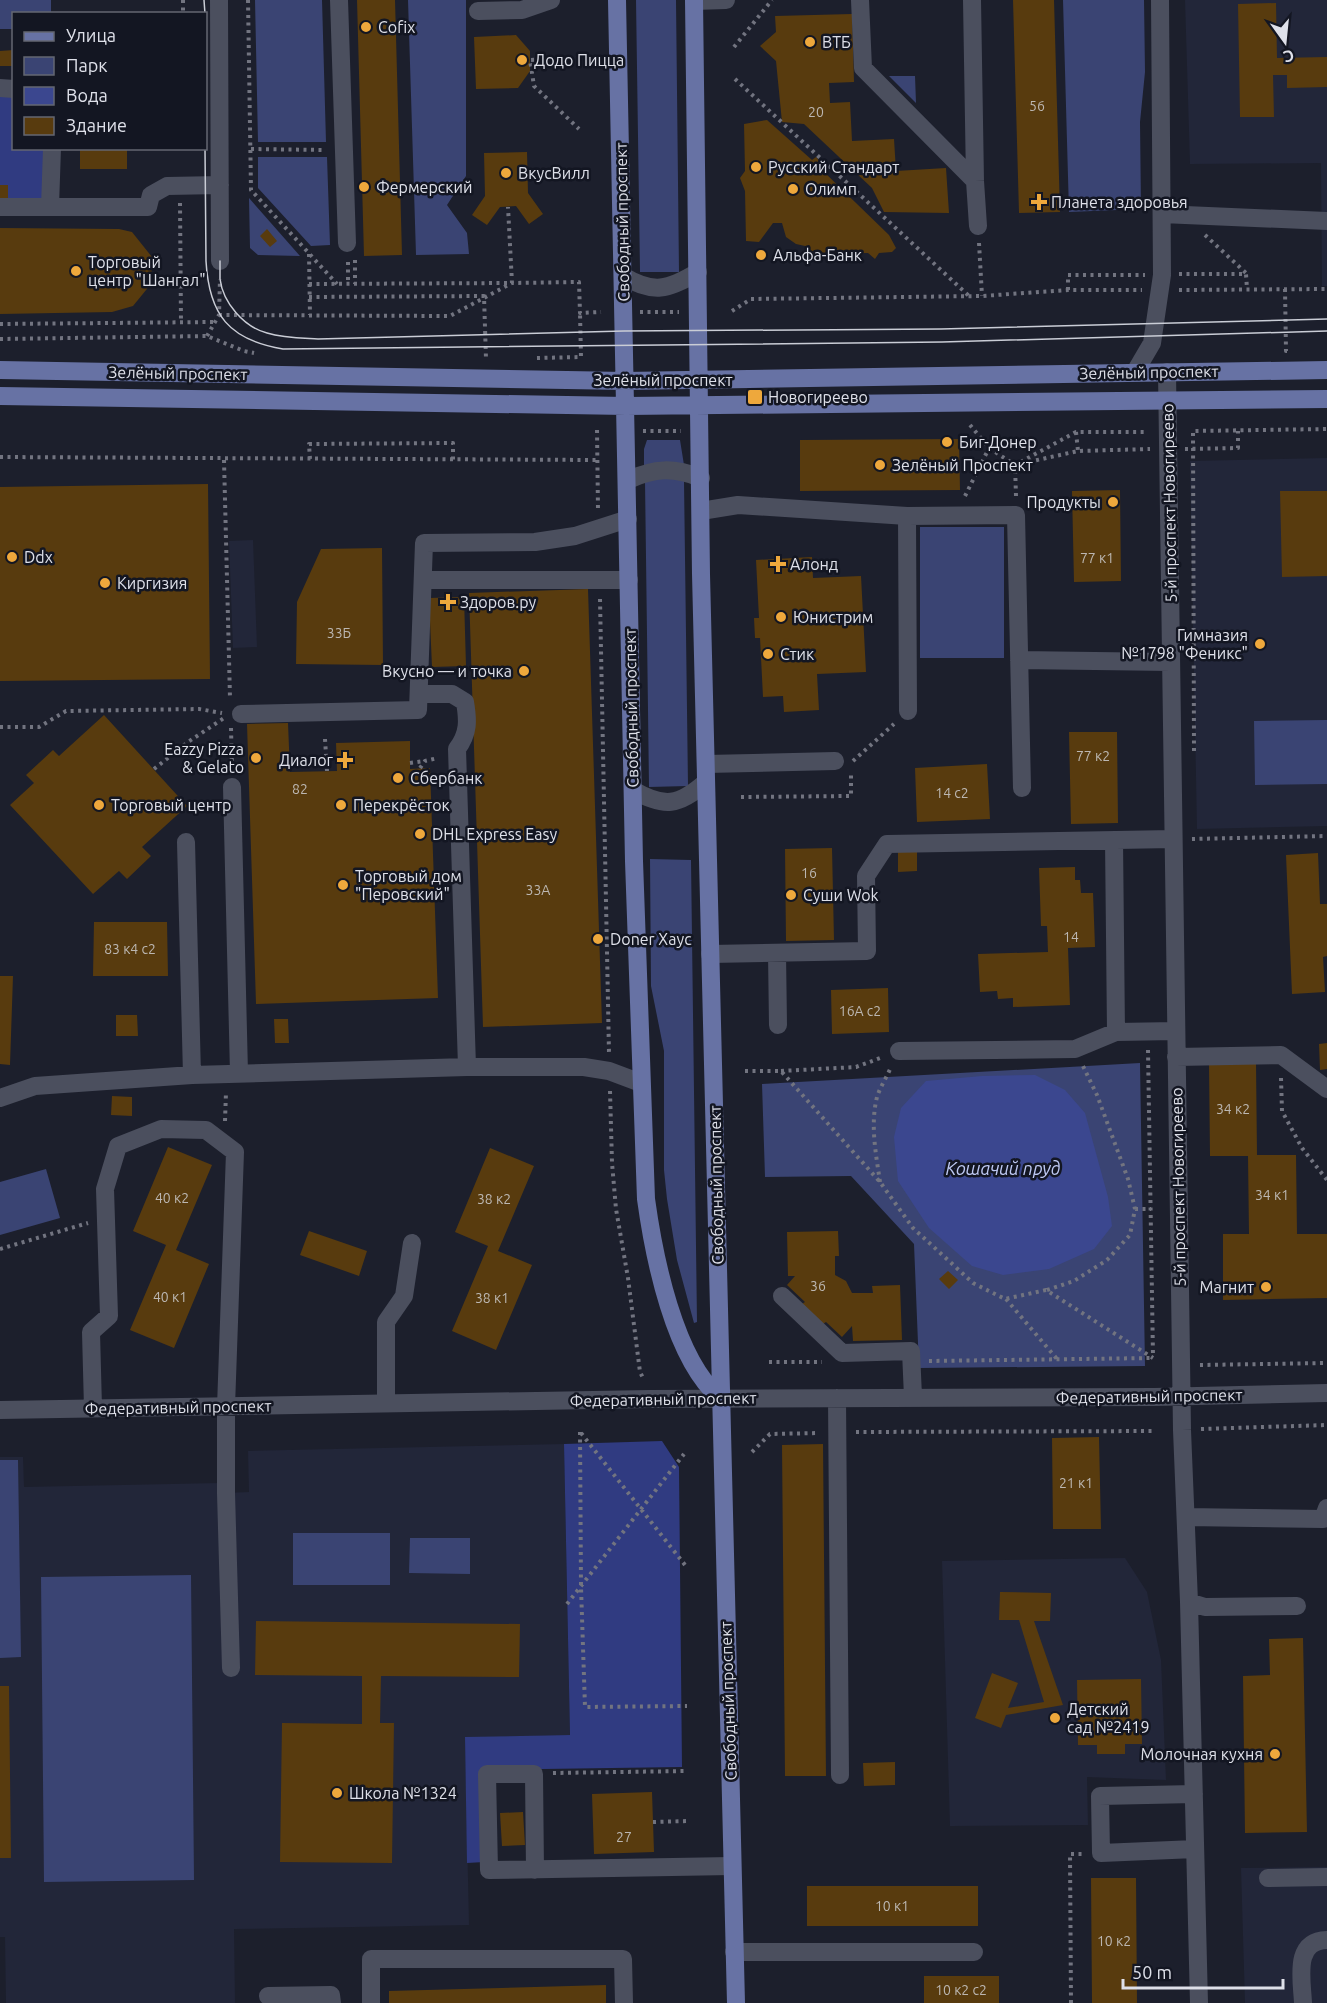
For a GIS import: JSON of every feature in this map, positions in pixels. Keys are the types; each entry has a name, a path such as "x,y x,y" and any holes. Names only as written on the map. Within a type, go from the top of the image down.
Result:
{"main road":[{"name":"Свободный проспект","path":"617,0 640,1083 646,1199 658,1264 671,1311 698,1372 720,1398"},
{"name":"Свободный проспект","path":"694,0 701,574 736,2003"},
{"name":"Зелёный проспект","path":"0,370 625,381 1327,370"},
{"name":"Зелёный проспект","path":"0,396 626,406 1327,399"}],"street":[{"path":"219,0 220,261"},
{"path":"339,0 347,243"},
{"path":"478,11 522,10 551,0"},
{"path":"694,0 726,0"},
{"path":"860,0 863,68 975,181"},
{"path":"972,0 975,181 978,226"},
{"path":"1135,372 1152,343 1162,275 1160,0"},
{"path":"50,207 52,150"},
{"path":"0,207 148,207 151,195 167,186 220,185"},
{"path":"1162,214 1327,221"},
{"path":"623,276 639,286 659,288 678,284 698,272"},
{"name":"5-й проспект Новогиреево","path":"1167,372 1181,1396 1189,1602 1199,2003"},
{"path":"627,480 645,472 665,469 701,478"},
{"path":"701,511 738,505 907,516 1016,515 1022,788"},
{"path":"907,516 908,711"},
{"path":"233,713 418,710 424,543 536,542 575,536 628,519"},
{"path":"423,580 629,580"},
{"path":"1019,660 1171,662"},
{"path":"419,693 452,693 465,702 468,722 465,738 457,749 467,1067"},
{"path":"633,790 651,800 671,802 691,796 706,773 835,761"},
{"path":"232,787 233,1073"},
{"path":"710,954 867,951 866,876 887,844 1173,839"},
{"path":"1114,840 1116,1032"},
{"path":"186,842 192,1075"},
{"path":"777,953 778,1025"},
{"path":"899,1051 1075,1049 1116,1032 1176,1031"},
{"path":"1176,1057 1281,1055 1327,1089"},
{"path":"0,1098 35,1086 192,1075 467,1067 584,1068 609,1071 640,1083"},
{"path":"93,1408 91,1332 109,1316 105,1189 118,1146 161,1129 206,1130 235,1152 226,1407 231,1668"},
{"path":"386,1403 386,1322 404,1296 412,1243"},
{"path":"782,1296 842,1353 911,1351 913,1397"},
{"name":"Федеративный проспект","path":"0,1410 720,1398 1327,1394"},
{"path":"837,1398 840,1775"},
{"path":"1186,1517 1323,1519 1327,1508"},
{"path":"1189,1602 1205,1607 1297,1605"},
{"path":"535,1870 534,1774 488,1774 489,1870 535,1870 732,1866"},
{"path":"1194,1794 1100,1796 1101,1853 1195,1849"},
{"path":"1268,1878 1327,1877"},
{"path":"1303,2003 1302,1958 1308,1946 1316,1940 1327,1940"},
{"path":"734,1952 974,1952"},
{"path":"371,2003 371,1959 623,1959 624,2003"},
{"path":"268,1996 332,1995 332,2003"}],"path":[{"path":"248,0 251,190 337,284"},
{"path":"734,47 772,0"},
{"path":"579,58 530,60 534,86 579,129"},
{"path":"735,79 969,296"},
{"path":"251,149 344,150"},
{"path":"180,186 181,322"},
{"path":"508,207 512,283"},
{"path":"1183,215 1246,274"},
{"path":"978,226 982,296"},
{"path":"309,253 310,315"},
{"path":"207,336 219,315 220,261"},
{"path":"309,284 579,282 581,357 533,358"},
{"path":"219,315 450,316 512,283"},
{"path":"1285,289 1286,351 1296,351"},
{"path":"1170,290 1327,289"},
{"path":"732,311 751,299 982,296 1068,290 1149,290"},
{"path":"309,297 484,296"},
{"path":"476,359 486,359 484,296"},
{"path":"580,312 601,312"},
{"path":"639,312 679,312"},
{"path":"0,324 215,322"},
{"path":"0,339 207,336 244,351 263,355"},
{"path":"970,425 989,448 1015,465 1078,451 1151,449"},
{"path":"1193,431 1327,429"},
{"path":"597,430 598,529"},
{"path":"641,430 682,431"},
{"path":"1184,448 1238,448 1238,430"},
{"path":"1015,465 1077,432 1144,432"},
{"path":"1077,432 1078,451"},
{"path":"310,459 309,444 453,443 453,460"},
{"path":"956,499 966,495 989,448"},
{"path":"0,457 597,460"},
{"path":"224,459 233,713 232,787"},
{"path":"1015,465 1016,515"},
{"path":"599,580 612,1163 616,1209 628,1278 640,1372"},
{"path":"0,727 39,727 66,711 199,709"},
{"path":"154,769 188,741 233,713"},
{"path":"325,739 327,771"},
{"path":"410,763 425,761"},
{"path":"1173,839 1327,836"},
{"path":"1148,1031 1153,1358"},
{"path":"1005,1299 1074,1281 1107,1260 1130,1235 1134,1209 1128,1179 1097,1095 1075,1049"},
{"path":"745,1071 856,1067 899,1051"},
{"path":"880,1182 873,1138 877,1097 899,1051"},
{"path":"1281,1055 1282,1111 1302,1148 1327,1180"},
{"path":"781,1071 880,1182 913,1228 973,1283 1005,1299 1057,1359"},
{"path":"224,1144 233,1073"},
{"path":"1134,1209 1151,1209"},
{"path":"0,1249 106,1218"},
{"path":"1046,1290 1153,1358"},
{"path":"912,1361 1153,1358"},
{"path":"769,1362 828,1362"},
{"path":"1200,1366 1327,1363"},
{"path":"1200,1429 1327,1425"},
{"path":"752,1452 770,1434 1156,1431"},
{"path":"685,1565 580,1432 581,1587 585,1707 687,1706"},
{"path":"567,1604 684,1454"},
{"path":"534,1774 688,1771"},
{"path":"653,1822 688,1821"},
{"path":"1071,2003 1070,1854 1101,1853"}],"shaded area":[{"path":"1185,0 1327,0 1327,286 1322,286 1321,163 1190,164"},
{"path":"0,94 12,95 12,150 47,150 45,202 0,202"},
{"name":"Гимназия №1798 \"Феникс\"","path":"1327,458 1327,826 1197,829 1190,461"},
{"path":"253,540 257,647 233,648 229,541"},
{"path":"662,1441 679,1467 682,1767 481,1770 484,1862 467,1863 465,1737 570,1735 564,1444"},
{"path":"564,1444 570,1735 465,1738 469,1925 234,1929 235,2003 6,2003 5,1937 0,1937 0,1457 23,1457 24,1487 220,1483 226,1493 249,1492 248,1451"},
{"name":"Детский сад №2419","path":"1125,1558 1147,1592 1161,1660 1166,1780 1087,1777 1088,1825 950,1826 942,1561"},
{"path":"1327,1867 1327,2003 1245,2003 1241,1868"}],"green space":[{"path":"0,0 51,0 51,12 12,12 12,29 0,29"},
{"path":"255,0 322,0 326,142 258,142"},
{"path":"408,0 466,0 466,176 447,205 467,233 469,254 416,255"},
{"path":"636,0 676,0 679,272 640,272"},
{"path":"1063,0 1144,0 1145,72 1140,122 1141,209 1069,212"},
{"path":"889,76 915,76 916,103"},
{"path":"258,157 327,157 330,245 311,246 258,188"},
{"path":"249,198 300,256 258,255 250,248"},
{"path":"647,440 680,440 684,465 644,466 644,449"},
{"path":"665,477 684,481 688,786 649,787 645,481"},
{"path":"920,527 1004,527 1004,658 920,658"},
{"path":"1327,720 1327,784 1255,785 1254,721"},
{"path":"650,859 691,860 697,1322 694,1323 677,1260 664,1170 664,1051 651,986"},
{"path":"1140,1063 1145,1366 919,1368 914,1244 851,1176 765,1177 762,1084"},
{"path":"46,1169 60,1218 0,1235 0,1182"},
{"path":"0,1460 18,1460 21,1657 0,1658"},
{"path":"293,1533 390,1533 390,1585 293,1585"},
{"path":"410,1538 470,1538 470,1574 409,1573"},
{"path":"191,1575 194,1880 44,1882 41,1577"}],"water":[{"name":"Кошачий пруд","path":"1035,1075 1065,1090 1085,1113 1108,1197 1112,1226 1094,1249 1049,1269 1003,1275 972,1266 929,1228 898,1181 894,1137 901,1108 926,1081 982,1076"}],"building":[{"path":"357,0 395,0 402,255 364,256"},
{"path":"1013,0 1054,0 1060,212 1019,213"},
{"path":"1276,3 1277,58 1327,57 1327,87 1287,88 1287,75 1273,75 1274,117 1240,117 1238,4"},
{"path":"852,14 854,82 829,83 830,103 850,102 852,141 894,139 896,171 946,168 949,213 884,212 872,188 804,124 782,122 776,61 760,46 776,32 775,16"},
{"path":"516,35 530,51 530,71 518,88 476,89 474,37"},
{"path":"12,50 12,66 0,66 0,51"},
{"name":"Олимп","path":"767,120 812,160 816,157 826,168 822,170 889,235 896,248 892,252 879,253 875,259 868,253 805,254 805,246 796,244 786,237 782,223 773,223 759,242 746,241 745,191 740,178 745,171 744,124"},
{"path":"80,150 127,150 127,169 80,169"},
{"name":"ВкусВилл","path":"527,152 528,193 543,214 529,224 516,206 500,207 487,225 472,215 485,196 484,153"},
{"path":"0,185 8,185 8,202 0,202"},
{"name":"Торговый центр \"Шангал\"","path":"0,228 119,229 132,232 152,257 151,284 133,306 112,312 0,314"},
{"path":"267,229 277,241 270,247 260,236"},
{"name":"Зелёный Проспект","path":"959,439 960,490 800,491 800,440"},
{"name":"Киргизия","path":"208,484 210,679 0,681 0,487"},
{"path":"1120,490 1121,581 1074,582 1072,491"},
{"path":"1280,491 1327,491 1327,576 1282,577"},
{"path":"382,548 383,665 296,664 297,602 321,549"},
{"path":"812,557 813,578 861,576 866,672 817,674 819,710 784,712 783,696 763,697 760,638 755,638 754,618 759,618 756,560"},
{"path":"588,589 602,1023 483,1027 469,593"},
{"path":"464,597 466,666 432,667 429,598"},
{"name":"Торговый центр","path":"104,715 187,806 142,847 151,856 127,879 119,871 93,894 10,805 34,783 26,775 53,750 59,756"},
{"name":"Торговый дом \"Перовский\"","path":"288,723 290,772 337,771 336,743 410,741 410,769 430,768 438,998 256,1004 247,724"},
{"path":"1069,732 1117,732 1118,823 1071,824"},
{"path":"987,764 990,819 917,822 915,768"},
{"path":"832,848 834,940 786,941 785,849"},
{"path":"898,850 917,850 917,871 898,872"},
{"path":"1318,853 1320,904 1327,904 1327,956 1323,957 1325,992 1292,994 1286,855"},
{"path":"1075,867 1075,880 1080,880 1081,893 1093,893 1095,947 1068,948 1070,1005 1013,1007 1013,998 998,999 997,991 980,992 978,954 1048,952 1047,926 1041,926 1039,868"},
{"path":"94,922 167,922 168,976 93,976"},
{"path":"0,976 13,976 10,1065 0,1064"},
{"path":"888,988 889,1032 832,1034 831,990"},
{"path":"116,1015 137,1015 138,1036 116,1036"},
{"path":"274,1019 288,1019 289,1043 275,1043"},
{"path":"1327,1043 1327,1069 1320,1070 1319,1044"},
{"path":"1256,1063 1257,1155 1296,1155 1297,1234 1327,1234 1327,1298 1223,1300 1223,1234 1249,1234 1248,1156 1210,1156 1209,1064"},
{"path":"112,1096 132,1097 132,1116 111,1115"},
{"path":"168,1147 212,1165 176,1250 209,1264 174,1348 130,1330 166,1245 133,1231"},
{"path":"490,1148 534,1166 498,1251 532,1265 496,1350 452,1331 488,1246 455,1232"},
{"path":"309,1231 367,1251 359,1276 300,1255"},
{"path":"838,1231 839,1256 835,1256 835,1275 846,1281 852,1293 873,1293 872,1286 900,1285 902,1340 853,1341 852,1326 842,1337 826,1322 823,1324 802,1304 805,1302 787,1285 795,1276 788,1276 787,1232"},
{"path":"948,1271 958,1280 949,1289 939,1279"},
{"path":"1099,1437 1101,1529 1053,1529 1052,1438"},
{"path":"823,1444 826,1776 785,1776 782,1445"},
{"path":"1000,1592 1051,1593 1050,1621 1034,1621 1063,1705 1006,1715 1001,1728 975,1718 992,1673 1018,1683 1008,1708 1044,1702 1019,1620 999,1620"},
{"name":"Школа №1324","path":"256,1621 520,1624 519,1677 381,1676 380,1723 394,1723 392,1863 280,1862 282,1723 362,1724 362,1676 255,1675"},
{"name":"Молочная кухня","path":"1303,1638 1307,1832 1245,1833 1243,1676 1270,1675 1269,1639"},
{"path":"1141,1679 1142,1744 1125,1744 1125,1754 1097,1754 1097,1745 1078,1745 1077,1680"},
{"path":"0,1686 9,1686 11,1858 0,1858"},
{"path":"895,1762 895,1785 864,1786 863,1763"},
{"path":"652,1792 654,1852 594,1854 592,1794"},
{"path":"523,1812 525,1845 502,1846 500,1813"},
{"path":"1091,1878 1136,1878 1137,2003 1092,2003"},
{"path":"807,1886 978,1886 978,1926 807,1926"},
{"path":"924,1976 999,1976 999,2003 924,2003"},
{"path":"606,1985 606,2003 389,2003 389,1991"}],"tram line":[{"path":"204,0 205,12"},
{"path":"205,150 206,261 208,280 217,310 225,322 249,339 283,349 942,342 1327,331"},
{"path":"220,261 220,279 225,297 243,320 267,333 318,339 624,331 941,329 1327,319"}],"place":[{"name":"Cofix","path":"366,27"},
{"name":"ВТБ","path":"810,42"},
{"name":"Додо Пицца","path":"522,60"},
{"name":"Русский Стандарт","path":"756,167"},
{"name":"ВкусВилл","path":"506,173"},
{"name":"Фермерский","path":"364,187"},
{"name":"Олимп","path":"793,189"},
{"name":"Планета здоровья","path":"1039,202"},
{"name":"Альфа-Банк","path":"761,255"},
{"name":"Торговый центр \"Шангал\"","path":"76,271"},
{"name":"Новогиреево","path":"755,397"},
{"name":"Биг-Донер","path":"947,442"},
{"name":"Зелёный Проспект","path":"880,465"},
{"name":"Продукты","path":"1113,502"},
{"name":"Ddx","path":"12,557"},
{"name":"Алонд","path":"778,564"},
{"name":"Киргизия","path":"105,583"},
{"name":"Здоров.ру","path":"448,602"},
{"name":"Юнистрим","path":"781,617"},
{"name":"Гимназия №1798 \"Феникс\"","path":"1260,644"},
{"name":"Стик","path":"768,654"},
{"name":"Вкусно — и точка","path":"524,671"},
{"name":"Eazzy Pizza & Gelato","path":"256,758"},
{"name":"Диалог","path":"345,760"},
{"name":"Сбербанк","path":"398,778"},
{"name":"Торговый центр","path":"99,805"},
{"name":"Перекрёсток","path":"341,805"},
{"name":"DHL Express Easy","path":"420,834"},
{"name":"Торговый дом \"Перовский\"","path":"343,885"},
{"name":"Суши Wok","path":"791,895"},
{"name":"Doner Хаус","path":"598,939"},
{"name":"Магнит","path":"1266,1287"},
{"name":"Детский сад №2419","path":"1055,1718"},
{"name":"Молочная кухня","path":"1275,1754"},
{"name":"Школа №1324","path":"337,1793"}]}
